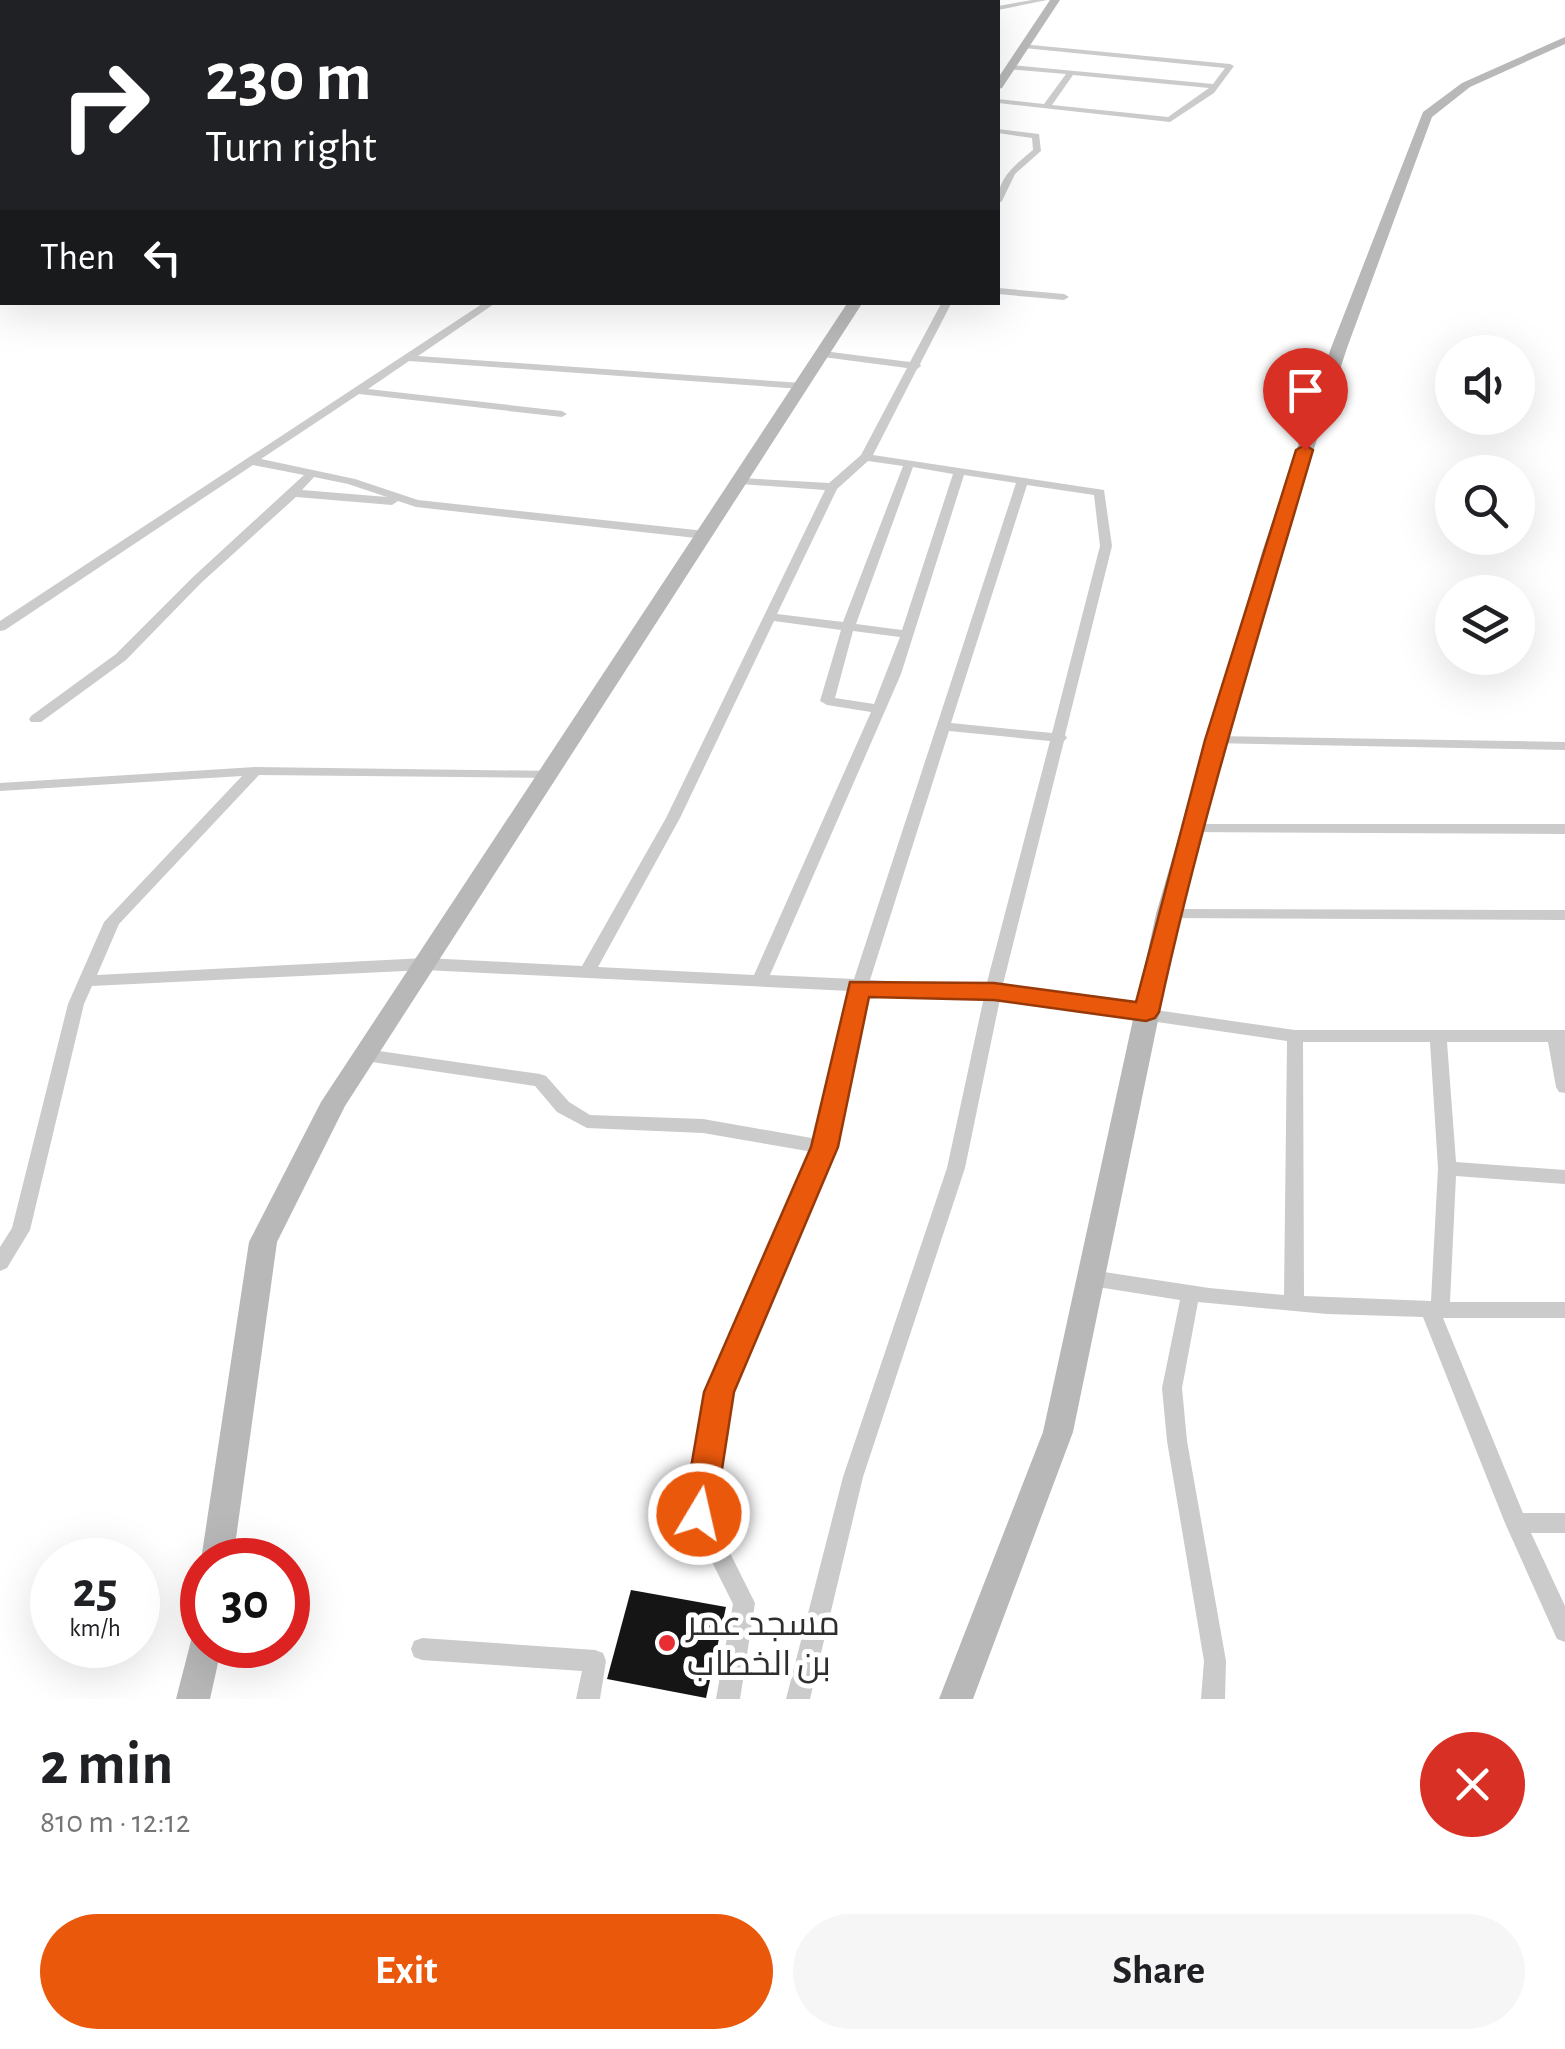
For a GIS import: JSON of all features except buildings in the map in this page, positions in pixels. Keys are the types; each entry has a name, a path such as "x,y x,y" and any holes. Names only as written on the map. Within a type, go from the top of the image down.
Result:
{"street":[{"path":"1000,8 1044,0"},
{"path":"1000,83 1055,0"},
{"path":"956,1699 1058,1432 1168,914 1271,552 1339,348 1427,115 1466,85 1565,40"},
{"path":"1000,102 1170,120 1214,86 1230,66 1024,46"},
{"path":"1010,67 1214,86"},
{"path":"1046,107 1071,73"},
{"path":"1000,130 1036,136 1036,151 1011,173 1000,197"},
{"path":"1000,290 1064,297"},
{"path":"0,627 488,305"},
{"path":"220,1538 263,1242 326,1118 854,305"},
{"path":"587,972 673,818 832,487 866,458 946,305"},
{"path":"823,354 916,366"},
{"path":"408,358 802,386"},
{"path":"358,391 562,414"},
{"path":"798,1699 853,1477 956,1168 994,992 1106,546 1100,492 866,458"},
{"path":"252,462 352,481 416,503"},
{"path":"879,709 827,701 848,627 909,464"},
{"path":"759,980 879,709 960,471"},
{"path":"36,719 121,657 311,474"},
{"path":"741,480 832,487"},
{"path":"728,1699 744,1603 699,1514 719,1392 824,1147 859,988 1023,480"},
{"path":"336,496 352,481"},
{"path":"292,493 705,536"},
{"path":"769,616 907,634"},
{"path":"946,726 1060,738"},
{"path":"1216,740 1565,746"},
{"path":"0,787 255,771 550,774"},
{"path":"0,1263 20,1230 76,1004 112,922 255,771"},
{"path":"1191,829 1565,829"},
{"path":"1168,914 1565,915"},
{"path":"86,981 425,964 994,992 1296,1036 1560,1036 1565,1087"},
{"path":"1294,1302 1296,1036"},
{"path":"1438,1036 1447,1168 1435,1311 1516,1524 1565,1632"},
{"path":"365,1054 540,1080 562,1107 587,1121 703,1126 824,1147"},
{"path":"1447,1168 1565,1178"},
{"path":"1090,1278 1190,1296 1435,1311 1565,1310"},
{"path":"1190,1296 1172,1388 1176,1442 1216,1661 1214,1699"},
{"path":"1516,1524 1565,1523"},
{"path":"422,1650 595,1661 588,1699"},
{"path":"193,1699 200,1668"}],"place":[{"name":"مسجد عمر بن الخطاب","path":"667,1643"}],"route":[{"path":"699,1514 719,1392 824,1147 859,988 994,992 1146,1012 1168,914 1216,740 1305,450"}]}
